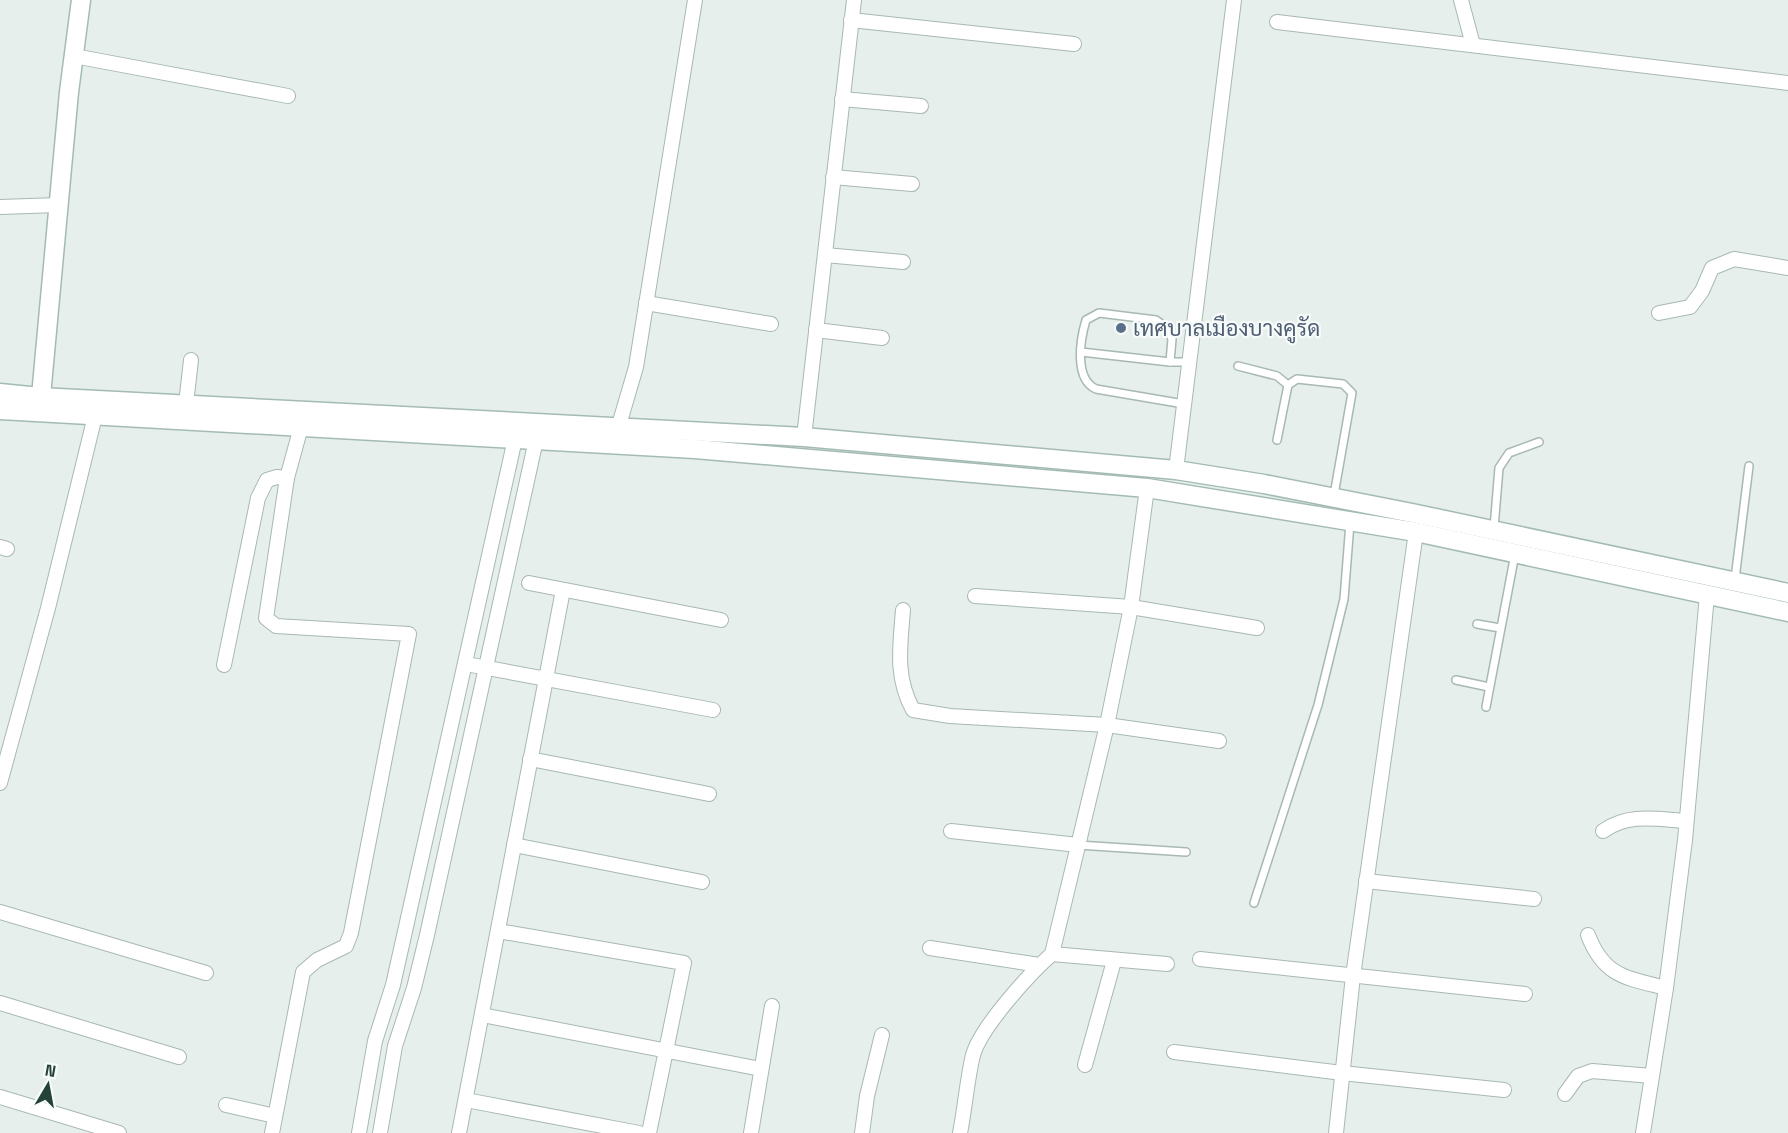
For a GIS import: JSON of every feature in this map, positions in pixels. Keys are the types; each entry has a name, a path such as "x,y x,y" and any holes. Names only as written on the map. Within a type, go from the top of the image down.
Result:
{"street":[{"path":"40,405 58,205 81,0"},
{"path":"619,426 636,367 695,0"},
{"path":"801,458 854,0"},
{"path":"1172,492 1234,0"},
{"path":"1461,0 1473,45"},
{"path":"851,20 1074,44"},
{"path":"1277,22 1788,83"},
{"path":"74,56 288,96"},
{"path":"842,99 921,106"},
{"path":"833,177 912,184"},
{"path":"0,207 58,205"},
{"path":"825,255 903,262"},
{"path":"1659,313 1690,308 1702,291 1712,268 1734,259 1788,267"},
{"path":"646,303 771,324"},
{"path":"816,330 882,338"},
{"path":"186,404 191,360"},
{"path":"0,393 40,405 95,416 695,448 1147,488 1416,532 1788,612"},
{"path":"0,410 40,405 186,404 619,426 804,437 1176,470 1333,498 1788,593"},
{"path":"0,783 48,608 95,416"},
{"path":"272,1133 303,972 317,960 346,946 351,933 409,634 276,626 266,618 287,478 301,427"},
{"path":"359,1133 375,1041 393,985 515,439"},
{"path":"380,1133 395,1046 414,988 427,934 488,668 536,440"},
{"path":"960,1133 974,1053 1003,1009 1039,965 1052,954 1107,725 1131,607 1150,468"},
{"path":"224,665 258,498 267,480 277,477 287,478"},
{"path":"1336,1133 1353,976 1416,532"},
{"path":"529,584 721,620"},
{"path":"459,1133 563,590"},
{"path":"975,596 1131,607 1257,628"},
{"path":"1643,1133 1666,988 1686,821 1707,596"},
{"path":"903,610 898,665 903,692 913,710 950,716 1107,725 1219,741"},
{"path":"465,664 713,710"},
{"path":"530,759 709,794"},
{"path":"1603,831 1615,822 1638,817 1686,821"},
{"path":"951,831 1078,845"},
{"path":"514,845 702,882"},
{"path":"1366,881 1534,899"},
{"path":"413,890 436,895"},
{"path":"0,912 206,973"},
{"path":"405,929 427,934"},
{"path":"498,931 684,963 649,1133"},
{"path":"1588,935 1598,957 1609,969 1624,978 1666,988"},
{"path":"930,948 1039,965"},
{"path":"1052,954 1167,964"},
{"path":"1200,959 1525,994"},
{"path":"1085,1065 1114,961"},
{"path":"0,1003 179,1057"},
{"path":"751,1133 772,1006"},
{"path":"482,1015 762,1069"},
{"path":"862,1133 867,1096 882,1035"},
{"path":"1174,1052 1504,1090"},
{"path":"1565,1094 1578,1076 1592,1071 1652,1076"},
{"path":"0,1097 119,1133"},
{"path":"466,1100 639,1133"},
{"path":"226,1105 275,1116"}],"lane":[{"path":"1170,362 1172,339 1167,328 1156,320 1099,313 1086,320 1082,334 1082,351 1084,380 1087,385 1096,389 1184,404"},
{"path":"1082,351 1170,362 1190,362"},
{"path":"1238,366 1277,376 1288,385"},
{"path":"1277,440 1288,385 1297,379 1343,384 1353,393 1333,498"},
{"path":"1494,531 1499,468 1509,453 1539,442"},
{"path":"1734,582 1749,466"},
{"path":"1254,903 1318,705 1344,598 1350,521"},
{"path":"1486,707 1515,554"},
{"path":"1477,624 1500,628"},
{"path":"1456,680 1490,687"},
{"path":"1078,845 1186,852"}],"place":[{"name":"เทศบาลเมืองบางคูรัด","path":"1121,328"}]}
